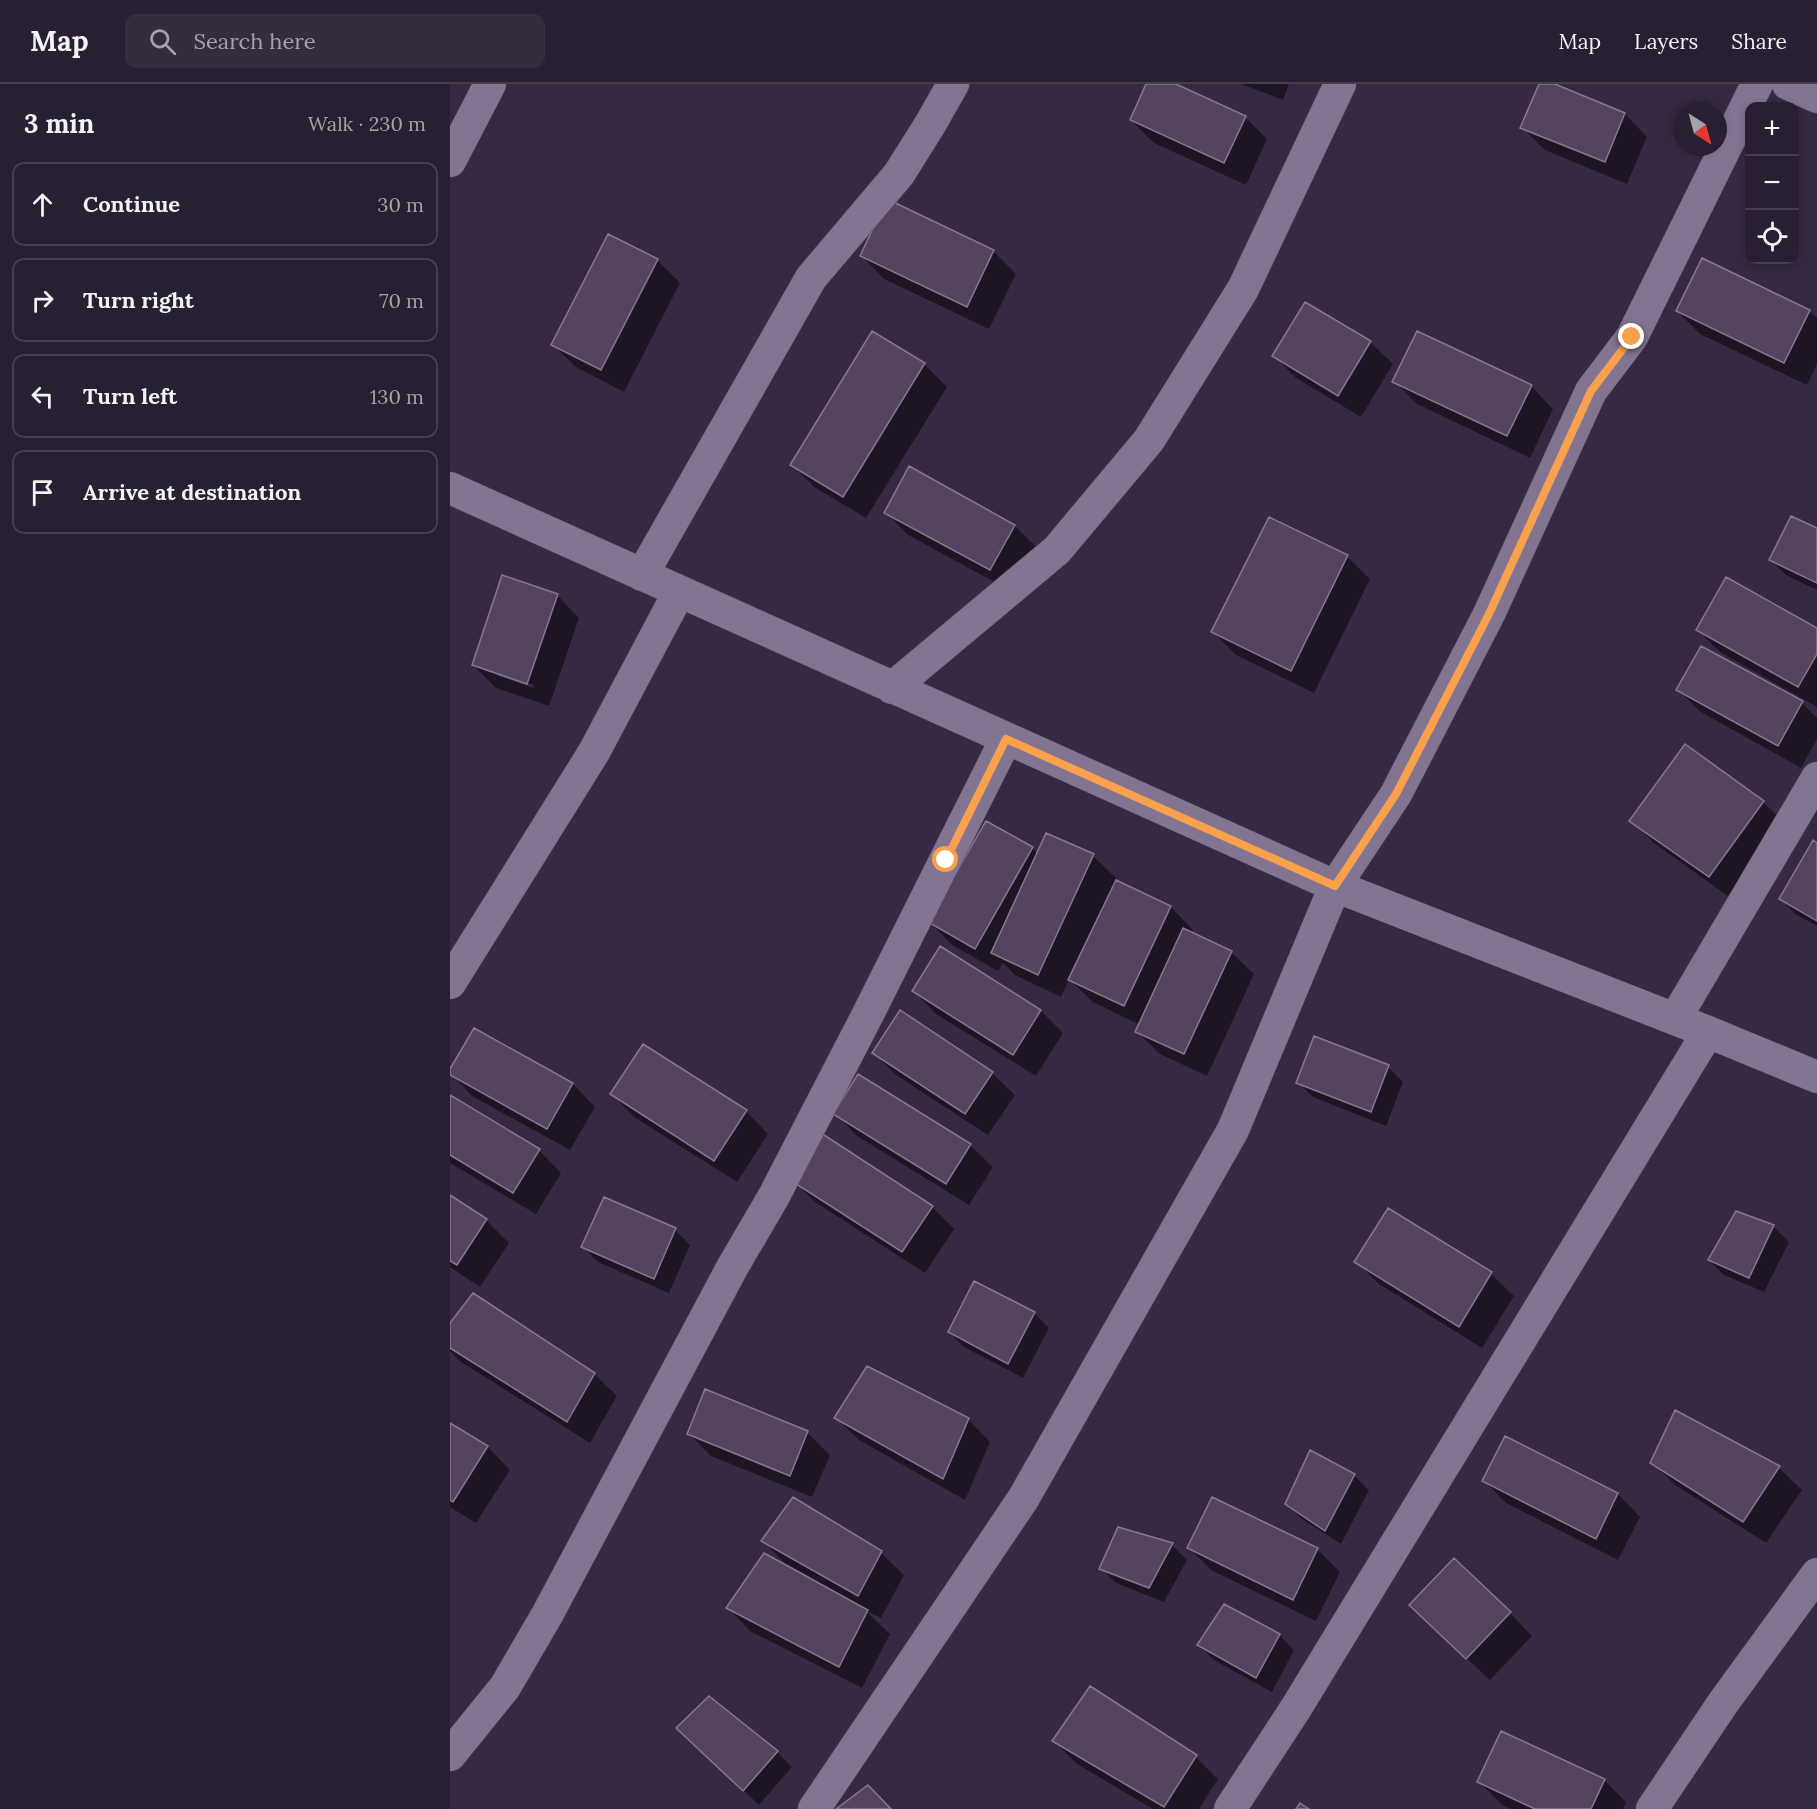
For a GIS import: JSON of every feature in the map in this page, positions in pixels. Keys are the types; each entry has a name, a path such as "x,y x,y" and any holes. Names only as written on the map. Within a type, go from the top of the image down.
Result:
{"street":[{"path":"450,161 490,84"},
{"path":"642,575 811,278 899,174 952,84"},
{"path":"892,688 1057,550 1149,440 1243,289 1340,84"},
{"path":"814,1809 1023,1499 1233,1130 1335,886 1396,794 1489,614 1591,391 1632,337 1757,84"},
{"path":"1788,84 1817,97"},
{"path":"450,488 1335,886 1817,1077"},
{"path":"450,983 594,752 679,592"},
{"path":"450,1755 505,1687 547,1615 733,1266 774,1196 872,1007 1006,739"},
{"path":"1675,1019 1817,778"},
{"path":"1230,1809 1303,1698 1708,1032"},
{"path":"1652,1809 1723,1703 1817,1574"}],"building":[{"path":"1146,84 1176,84 1246,116 1224,163 1130,120"},
{"path":"1539,84 1555,84 1625,113 1605,162 1520,128"},
{"path":"887,199 994,250 967,307 860,256"},
{"path":"608,234 658,259 601,370 551,345"},
{"path":"1702,258 1810,310 1784,363 1676,311"},
{"path":"1305,302 1371,341 1338,396 1272,356"},
{"path":"872,331 925,363 843,497 790,465"},
{"path":"1417,331 1532,385 1507,436 1392,382"},
{"path":"909,466 1015,525 990,570 884,513"},
{"path":"1791,516 1817,528 1817,583 1769,560"},
{"path":"1269,517 1348,555 1291,671 1211,632"},
{"path":"502,575 558,594 527,684 472,665"},
{"path":"1726,577 1817,628 1817,654 1798,687 1696,630"},
{"path":"1701,646 1803,701 1778,746 1676,690"},
{"path":"1685,744 1764,801 1709,877 1629,821"},
{"path":"986,821 1033,847 975,949 928,922"},
{"path":"1046,833 1094,854 1038,975 991,953"},
{"path":"1813,840 1817,843 1817,921 1779,899"},
{"path":"1116,880 1171,906 1124,1006 1068,980"},
{"path":"1183,928 1232,951 1184,1054 1135,1032"},
{"path":"940,946 1041,1010 1013,1055 912,991"},
{"path":"900,1010 993,1072 965,1114 872,1053"},
{"path":"474,1028 573,1083 547,1129 450,1075 450,1069"},
{"path":"1314,1036 1389,1065 1371,1112 1296,1083"},
{"path":"643,1044 747,1110 714,1161 610,1094"},
{"path":"858,1074 971,1144 946,1184 833,1114"},
{"path":"450,1095 540,1149 513,1193 450,1155"},
{"path":"821,1133 933,1206 902,1252 790,1180"},
{"path":"450,1195 487,1219 457,1265 450,1261"},
{"path":"604,1197 676,1228 654,1279 581,1247"},
{"path":"1388,1208 1492,1272 1459,1327 1354,1262"},
{"path":"1736,1211 1774,1225 1749,1278 1708,1260"},
{"path":"974,1281 1035,1312 1008,1364 948,1332"},
{"path":"473,1293 595,1373 567,1422 450,1348 450,1323"},
{"path":"867,1366 969,1418 943,1479 834,1418"},
{"path":"705,1389 808,1431 790,1476 687,1434"},
{"path":"1675,1410 1780,1466 1743,1522 1650,1463"},
{"path":"450,1423 488,1446 453,1502 450,1500"},
{"path":"1505,1436 1618,1493 1596,1539 1482,1481"},
{"path":"1310,1450 1355,1474 1325,1531 1285,1504"},
{"path":"793,1497 882,1551 858,1596 761,1541"},
{"path":"1212,1497 1318,1548 1293,1600 1187,1548"},
{"path":"1118,1527 1173,1543 1149,1588 1099,1569"},
{"path":"764,1553 868,1610 839,1667 726,1608"},
{"path":"1454,1558 1511,1612 1466,1659 1409,1605"},
{"path":"1224,1604 1280,1634 1256,1678 1197,1645"},
{"path":"1090,1686 1197,1755 1164,1807 1052,1741"},
{"path":"709,1696 778,1751 743,1791 676,1728"},
{"path":"1501,1731 1605,1779 1591,1809 1535,1809 1477,1782"},
{"path":"868,1785 891,1809 836,1809"},
{"path":"1300,1803 1309,1809 1296,1809"}],"route":[{"path":"946,860 1006,739 1335,886 1396,794 1489,614 1591,391 1632,337"}]}
